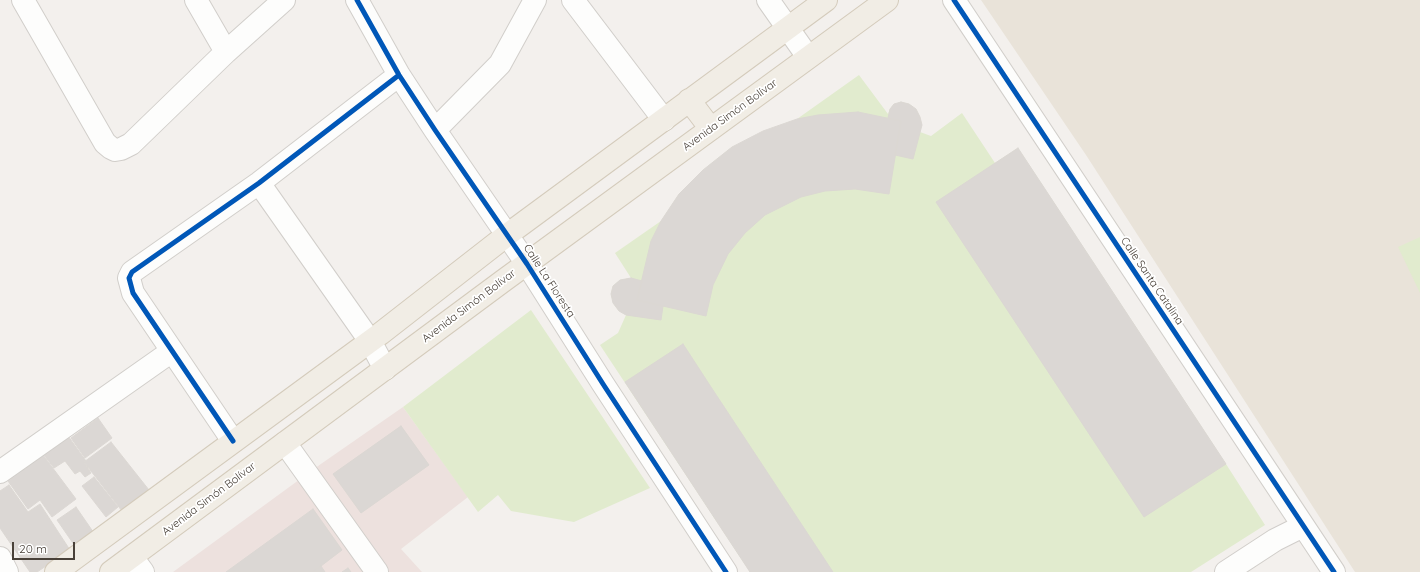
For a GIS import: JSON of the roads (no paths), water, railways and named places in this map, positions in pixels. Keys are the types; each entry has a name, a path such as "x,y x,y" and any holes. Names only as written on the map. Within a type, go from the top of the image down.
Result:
{"main road":[{"path":"56,572 370,341 507,235 826,0"},
{"name":"Avenida Simón Bolívar","path":"111,572 137,560 205,502 887,0"},
{"path":"689,100 711,129"},
{"path":"242,435 277,449"},
{"path":"186,476 205,502"},
{"path":"119,527 137,560"}],"street":[{"path":"23,0 105,143 110,148 115,150 121,149 130,144 226,52 284,0"},
{"path":"196,0 226,52"},
{"name":"Calle La Floresta","path":"357,0 399,75 527,264 603,384 726,572"},
{"path":"435,130 500,64 535,0"},
{"path":"573,0 664,120"},
{"path":"768,0 808,57"},
{"name":"Calle Santa Catalina","path":"954,0 1334,572"},
{"path":"242,435 172,352 133,293 130,278 132,272 259,182 399,75"},
{"path":"259,182 370,341 385,369"},
{"path":"0,472 172,352"},
{"path":"277,449 377,572"},
{"path":"1226,572 1274,540 1303,526"},
{"path":"0,558 8,572"}]}
